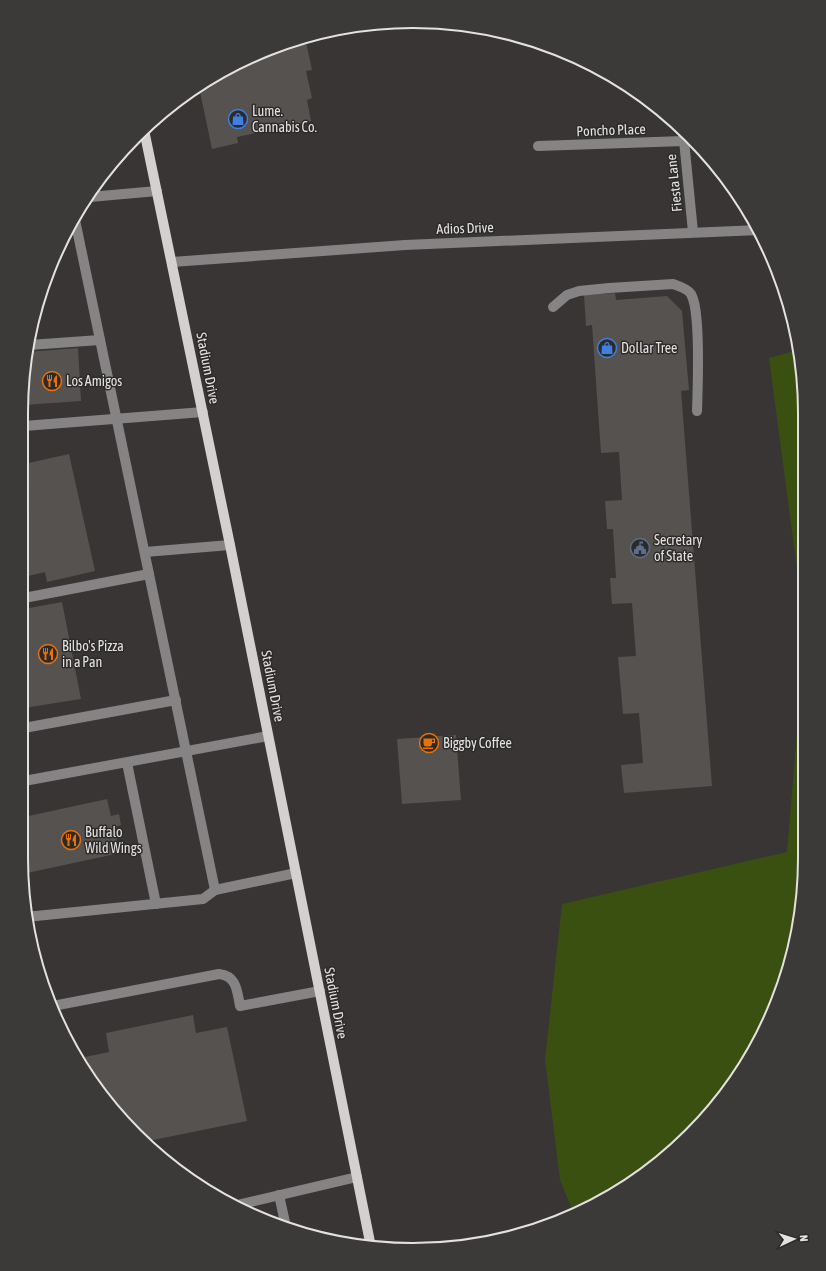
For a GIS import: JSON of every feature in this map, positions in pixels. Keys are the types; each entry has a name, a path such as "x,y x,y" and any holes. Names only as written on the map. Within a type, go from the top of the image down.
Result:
{"main road":[{"name":"Stadium Drive","path":"145,137 203,412 370,1241"}],"street":[{"name":"Poncho Place","path":"538,146 684,142"},
{"name":"Fiesta Lane","path":"684,142 693,232"},
{"path":"95,197 157,191"},
{"path":"76,227 215,890"},
{"name":"Adios Drive","path":"172,262 405,245 751,230"},
{"path":"553,307 567,295 579,291 673,284 682,287 691,293 696,310 699,352 697,411"},
{"path":"34,345 100,340"},
{"path":"28,426 203,412"},
{"path":"145,552 230,545"},
{"path":"28,597 149,574"},
{"path":"28,727 176,700"},
{"path":"28,781 268,736"},
{"path":"127,763 156,904"},
{"path":"32,916 203,899 215,890 296,873"},
{"path":"57,1005 219,974 227,976 234,981 240,1006 320,991"},
{"path":"244,1203 357,1177"},
{"path":"279,1195 285,1221"}],"green space":[{"path":"793,351 795,363 798,413 798,576 769,358"},
{"path":"798,721 798,858 795,908 785,958 769,1005 733,1072 702,1112 685,1130 667,1147 627,1178 606,1191 572,1208 560,1180 545,1059 562,904 787,852"}],"building":[{"path":"306,43 312,70 306,71 312,98 307,100 311,121 237,137 238,143 212,149 200,92 266,57"},
{"path":"615,293 616,300 667,296 682,311 689,390 681,391 712,786 624,793 621,765 643,763 639,713 623,714 618,657 636,656 632,603 612,604 610,578 616,578 613,529 607,529 605,501 622,500 619,452 601,453 592,325 586,326 584,295"},
{"name":"Los Amigos","path":"78,348 81,401 28,405 33,352"},
{"path":"69,454 95,571 47,582 45,572 28,576 28,463"},
{"name":"Bilbo's Pizza in a Pan","path":"62,602 81,699 28,707 28,608"},
{"path":"456,735 461,800 402,804 397,739"},
{"name":"Buffalo Wild Wings","path":"107,799 111,816 119,814 121,825 114,827 120,853 29,873 28,816"},
{"path":"193,1015 196,1033 227,1027 247,1121 152,1140 124,1112 93,1072 85,1059 85,1057 109,1052 106,1033"}],"place":[{"name":"Lume. Cannabis Co.","path":"238,119"},
{"name":"Dollar Tree","path":"607,348"},
{"name":"Los Amigos","path":"52,381"},
{"name":"Secretary of State","path":"640,548"},
{"name":"Bilbo's Pizza in a Pan","path":"48,654"},
{"name":"Biggby Coffee","path":"429,743"},
{"name":"Buffalo Wild Wings","path":"71,840"}]}
